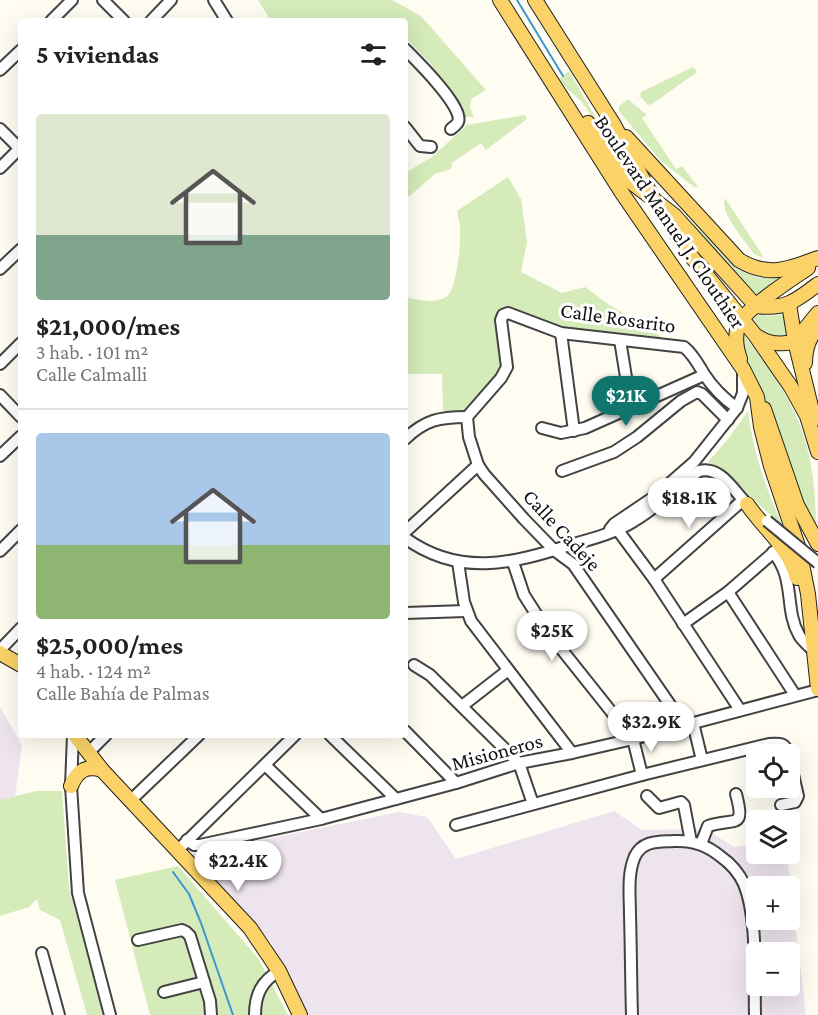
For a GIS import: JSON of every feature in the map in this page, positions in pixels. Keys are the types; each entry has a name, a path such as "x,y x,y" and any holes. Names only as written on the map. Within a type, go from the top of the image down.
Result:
{"main road":[{"name":"Boulevard Manuel J. Clouthier","path":"500,0 622,193 743,369 757,397 759,419 771,466 801,555 813,637"},
{"name":"Boulevard Manuel J. Clouthier","path":"535,0 614,125 654,200 691,256 775,361 809,421 816,447"},
{"name":"Boulevard Manuel J. Clouthier","path":"563,98 578,109 628,180 674,215 756,306 779,307 789,304"},
{"path":"614,125 739,260 754,268 782,270 818,259"},
{"name":"Boulevard Manuel J. Clouthier","path":"743,369 736,343 738,326 742,319 818,259"},
{"path":"816,285 814,294 818,301"},
{"path":"816,285 789,304 795,341 816,426 816,447"},
{"path":"755,335 766,342 795,341 818,313"},
{"path":"805,377 805,355 808,343 818,327"},
{"path":"757,397 764,407 801,516 818,544"},
{"path":"745,502 778,548 794,564 803,613 813,637 818,690"},
{"path":"0,652 18,663"},
{"path":"76,738 130,801 241,917 279,971 300,1015"},
{"path":"71,786 75,777 84,769 93,767 102,770"}],"street":[{"path":"54,18 72,0"},
{"path":"104,0 121,18"},
{"path":"154,18 171,0"},
{"path":"214,0 225,18"},
{"path":"408,52 429,72 455,110 459,119 451,129"},
{"path":"0,70 18,53"},
{"path":"0,129 18,147"},
{"path":"408,131 420,146 431,147"},
{"path":"0,168 18,151"},
{"path":"0,269 18,252"},
{"name":"Calle Rosarito","path":"467,417 501,378 507,367 501,324 503,315 515,315 561,333 684,347 722,398 737,408"},
{"path":"561,333 574,431"},
{"path":"620,340 631,408"},
{"path":"0,364 18,346"},
{"path":"613,529 694,462 737,408 743,393 743,369"},
{"path":"542,428 561,433 574,431 704,375"},
{"path":"562,471 614,452 637,437 681,400 697,392 702,394 728,420"},
{"path":"0,395 18,414"},
{"path":"408,436 416,429 434,420 446,417 467,417"},
{"name":"Calle Cadeje","path":"467,417 469,437 478,465 524,519 554,550 573,564 689,724"},
{"path":"0,456 18,439"},
{"path":"408,529 478,465"},
{"path":"408,540 423,550 458,562 485,564 513,562 613,529 657,505 699,471 711,469 719,474 745,502 818,563"},
{"path":"654,579 745,502"},
{"path":"613,529 654,579 740,710"},
{"path":"0,551 18,533"},
{"path":"683,624 728,592 778,548 786,574 797,630 803,641 815,652"},
{"path":"458,562 466,611 477,632 572,753"},
{"path":"513,562 524,595 547,632 633,739 642,775"},
{"path":"728,592 795,695"},
{"path":"408,613 466,611"},
{"path":"0,652 18,631"},
{"path":"414,664 430,675 519,763 533,804"},
{"path":"462,706 507,670"},
{"name":"Misioneros","path":"187,840 194,845 200,845 321,819 456,783 519,763 633,739 818,690"},
{"path":"689,724 702,760"},
{"path":"408,734 456,783"},
{"path":"74,738 71,786 78,893 110,1015"},
{"path":"88,753 103,738"},
{"path":"130,801 196,738"},
{"path":"176,851 292,738"},
{"path":"333,738 396,799"},
{"path":"456,825 642,775 746,750"},
{"path":"265,765 321,819"},
{"path":"696,843 708,826 739,818 741,814 736,794"},
{"path":"647,796 659,808 681,802 696,843"},
{"path":"781,805 795,802 797,798"},
{"path":"632,1015 630,887 632,865 636,854 643,846 651,842 696,843 711,849 726,861 743,883 751,914 755,1015"},
{"path":"138,939 182,930 190,936 210,1001 211,1015"},
{"path":"42,953 59,1015"},
{"path":"255,1015 257,996 266,979 279,971"},
{"path":"164,992 204,982"}],"shaded area":[{"path":"0,707 22,745 15,797 0,801"},
{"path":"614,811 642,830 706,829 734,847 746,846 746,864 788,864 790,876 746,876 746,930 796,930 797,942 746,942 746,996 800,996 800,964 806,1015 300,1015 271,942 188,855 399,812 427,817 456,859"}],"green space":[{"path":"258,0 392,0 421,16 486,90 471,99 470,108 474,117 463,117 432,65 408,40 408,18 269,18"},
{"path":"693,67 697,72 652,104 648,105 640,96 641,92"},
{"path":"569,71 623,165 582,102 558,80"},
{"path":"627,100 647,115 642,118 676,169 682,166 698,187 694,187 660,160 619,111 619,106"},
{"path":"525,115 527,119 486,150 481,143 452,163 451,169 435,174 408,197 408,171 432,157 467,125"},
{"path":"508,177 521,199 527,242 521,272 562,293 585,287 668,341 562,327 511,309 500,309 497,317 503,368 470,406 461,411 443,411 442,374 408,374 408,298 426,301 436,300 450,293 456,276 459,255 460,228 457,211"},
{"path":"725,198 763,257 755,255 734,227 726,211"},
{"path":"690,220 740,270 758,278 780,277 781,283 760,297 756,297 746,289"},
{"path":"761,313 767,316 786,314 791,336 774,337 759,329 751,321"},
{"path":"741,332 776,379 799,423 812,471 816,530 801,502 772,417 744,357"},
{"path":"748,411 761,470 783,527 723,470 708,462"},
{"path":"36,791 62,791 69,888 103,1015 87,1015 60,920 40,910 37,899 29,907 0,916 0,800"},
{"path":"178,866 258,958 288,1015 150,1015 115,880"}],"waterway":[{"path":"517,0 563,76"},
{"path":"173,872 189,894 233,1015"}]}
